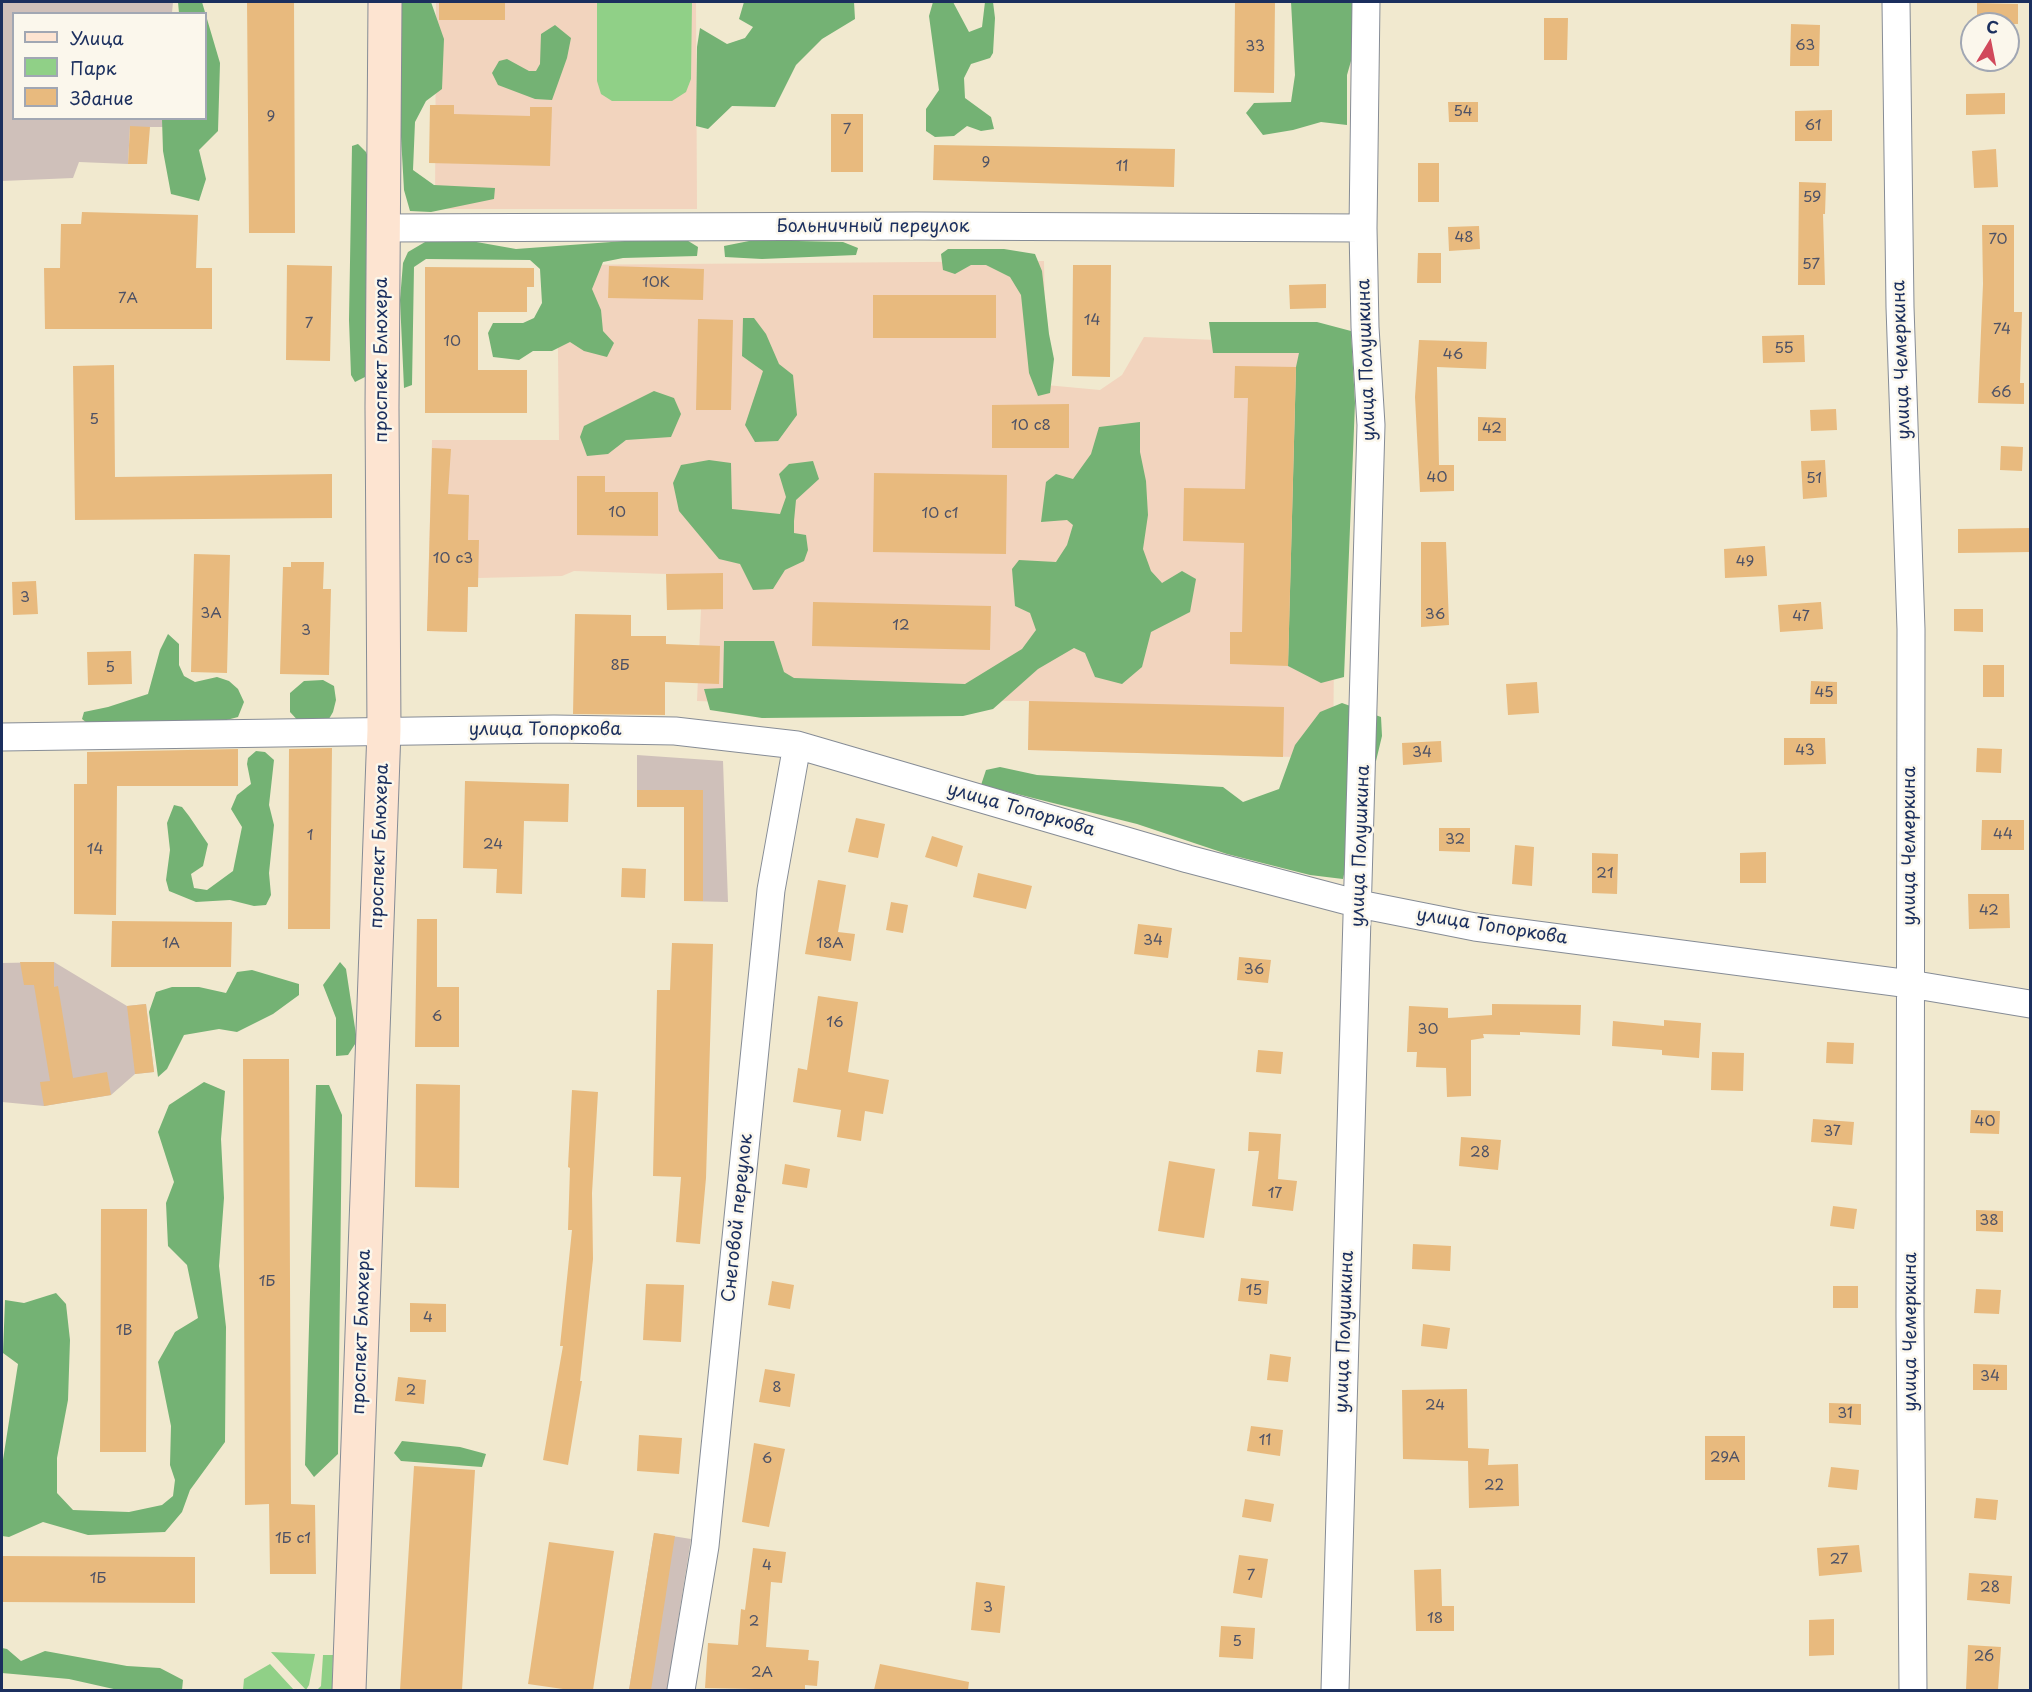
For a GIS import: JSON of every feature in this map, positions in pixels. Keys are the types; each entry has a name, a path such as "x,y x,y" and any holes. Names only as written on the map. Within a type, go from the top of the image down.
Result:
{"main road":[{"name":"проспект Блюхера","path":"349,1690 384,730 385,2"}],"street":[{"name":"улица Полушкина","path":"1335,1690 1371,425 1365,327 1363,228 1366,2"},
{"name":"улица Чемеркина","path":"1896,2 1900,307 1911,629 1913,1690"},
{"name":"Больничный переулок","path":"383,228 916,226 1363,228"},
{"name":"улица Топоркова","path":"2,737 384,730 675,731 797,745 1227,870 1359,904 1475,927 1910,984 2031,1004"},
{"name":"Снеговой переулок","path":"681,1690 705,1546 771,890 797,745"}],"shaded area":[{"path":"2,2 173,2 172,12 12,12 12,120 170,120 170,127 130,127 128,164 79,162 73,178 2,181"},
{"path":"436,2 696,2 697,209 435,209"},
{"path":"1044,261 1046,385 1100,390 1122,375 1144,337 1337,345 1333,758 1028,750 1029,701 806,699 806,705 697,701 701,609 666,574 574,571 562,576 478,578 478,587 468,587 467,632 427,631 432,440 559,440 557,265"},
{"path":"637,755 723,761 728,902 684,901 684,807 637,807"},
{"path":"54,962 127,1006 146,1004 154,1072 135,1074 111,1095 44,1106 2,1102 2,963"},
{"path":"654,1533 691,1539 667,1690 629,1690"}],"green space":[{"path":"178,2 202,2 205,12 179,12"},
{"path":"402,2 431,2 444,39 442,89 426,101 415,122 413,170 434,185 495,188 494,199 431,212 410,211 404,190 400,119"},
{"path":"597,2 692,2 691,79 686,92 672,101 612,101 601,94 597,81"},
{"path":"744,2 854,2 855,19 822,39 796,65 775,107 732,106 708,129 696,126 697,47 700,28 727,44 745,38 753,27 739,19"},
{"path":"933,2 953,2 969,32 982,27 985,2 993,2 995,18 993,53 990,58 971,64 964,78 965,98 991,117 994,129 981,131 967,126 954,136 935,137 926,131 926,109 939,90 929,16"},
{"path":"1291,2 1358,2 1355,47 1347,75 1347,125 1321,122 1263,135 1246,113 1254,103 1291,102 1295,75"},
{"path":"207,19 220,63 218,131 199,150 206,179 199,201 171,194 163,151 162,120 207,120"},
{"path":"555,25 571,38 567,58 552,100 535,99 498,85 492,73 499,61 507,59 529,71 536,71 540,64 541,34"},
{"path":"358,144 366,152 372,167 367,376 355,382 351,375 349,320 352,146"},
{"path":"437,235 516,249 652,239 685,239 698,247 697,256 623,258 603,262 592,289 601,310 603,331 614,343 607,357 584,351 570,342 552,351 533,351 519,360 493,357 488,333 493,323 523,323 534,318 542,303 540,269 530,260 426,259 414,267 412,385 404,388 400,300 403,263 408,252"},
{"path":"754,240 843,242 858,248 856,255 762,259 725,257 724,246"},
{"path":"948,249 1004,249 1035,254 1042,271 1054,359 1050,393 1038,396 1029,373 1021,295 1010,277 986,265 971,265 955,274 943,270 941,254"},
{"path":"743,318 754,318 766,334 779,364 793,375 797,415 778,441 755,442 745,425 763,371 742,356"},
{"path":"1209,322 1317,322 1351,331 1355,403 1344,677 1321,683 1288,666 1296,367 1299,353 1213,353"},
{"path":"654,391 674,398 681,414 671,437 626,440 608,454 587,456 580,437 584,426"},
{"path":"1140,422 1140,452 1146,481 1148,515 1143,549 1151,571 1162,583 1182,571 1196,579 1190,612 1151,632 1142,667 1122,684 1095,677 1085,653 1074,648 1038,669 993,709 963,716 762,718 710,710 704,689 723,688 724,641 774,641 784,672 794,678 965,684 1022,649 1036,630 1030,613 1015,606 1012,569 1019,560 1056,562 1067,545 1073,525 1067,520 1041,522 1046,482 1056,474 1073,479 1091,454 1099,427"},
{"path":"709,460 731,463 732,509 780,514 786,497 779,474 789,464 813,461 819,479 796,500 794,521 794,533 806,535 808,550 804,561 785,570 773,589 753,590 740,564 719,559 679,511 673,483 681,465"},
{"path":"168,634 179,644 179,665 184,676 195,682 217,677 229,681 238,689 244,702 238,717 219,722 87,723 82,719 84,712 148,694 160,650"},
{"path":"323,680 334,686 336,700 333,712 326,724 302,725 290,712 290,693 304,681"},
{"path":"1342,703 1381,717 1382,736 1376,761 1352,757 1351,842 1343,879 1310,875 1227,854 1137,824 981,785 986,770 1000,767 1037,775 1223,787 1243,802 1279,789 1295,745 1320,712"},
{"path":"256,751 265,752 274,760 269,805 274,825 269,873 271,895 266,905 254,906 230,900 196,902 169,891 166,880 170,850 167,823 174,805 182,807 208,844 203,866 191,874 194,888 207,890 233,871 242,827 231,809 237,795 251,784 247,764 248,758"},
{"path":"340,962 346,969 357,1041 348,1055 336,1056 336,1018 323,985"},
{"path":"252,970 299,984 299,995 273,1014 237,1032 219,1029 184,1035 167,1069 158,1077 149,1012 156,992 172,987 199,987 226,993 237,972"},
{"path":"204,1082 225,1091 221,1139 224,1198 219,1266 226,1327 225,1442 190,1490 182,1512 165,1532 88,1535 43,1522 9,1537 2,1536 2,1466 18,1364 3,1353 5,1300 24,1303 56,1293 66,1304 70,1340 68,1400 57,1458 57,1493 73,1510 129,1512 162,1505 173,1496 175,1480 170,1465 171,1426 158,1362 175,1332 198,1318 187,1265 168,1246 166,1203 174,1182 158,1132 169,1105"},
{"path":"316,1085 329,1085 342,1115 338,1454 314,1477 305,1465"},
{"path":"402,1441 460,1447 486,1454 482,1467 401,1461 394,1453"},
{"path":"2,1648 7,1649 21,1661 45,1651 127,1666 160,1668 183,1680 182,1690 118,1690 69,1679 2,1673"},
{"path":"271,1652 315,1654 306,1690"},
{"path":"323,1655 333,1655 332,1690 317,1690 321,1686"},
{"path":"270,1664 294,1690 243,1690 244,1679"}],"building":[{"path":"247,2 294,2 295,233 249,233"},
{"path":"439,2 505,2 505,20 439,20"},
{"path":"1235,2 1275,2 1274,93 1234,92"},
{"path":"1977,3 2018,4 2018,12 1977,12"},
{"path":"1544,18 1568,18 1567,60 1544,60"},
{"path":"1791,24 1820,25 1819,66 1790,66"},
{"path":"2005,93 2005,114 1966,115 1966,94"},
{"path":"1448,102 1478,102 1478,122 1449,122"},
{"path":"430,105 454,105 454,114 530,116 530,107 552,107 550,166 429,163"},
{"path":"1832,110 1832,141 1795,141 1795,111"},
{"path":"831,114 863,114 863,172 831,172"},
{"path":"130,126 150,127 147,164 128,164"},
{"path":"934,145 1175,149 1174,187 933,180"},
{"path":"1996,149 1998,187 1974,188 1972,151"},
{"path":"1418,163 1439,163 1439,202 1418,202"},
{"path":"1799,182 1826,183 1825,214 1823,214 1825,285 1798,285"},
{"path":"82,212 198,215 196,268 212,268 212,329 45,329 44,268 60,268 61,224 81,224"},
{"path":"1982,225 2014,225 2014,312 2022,312 2020,383 2024,383 2024,404 1978,403 1983,284"},
{"path":"1479,226 1480,249 1449,251 1448,227"},
{"path":"1418,253 1441,253 1441,283 1417,283"},
{"path":"287,265 332,266 330,361 286,360"},
{"path":"1073,265 1111,265 1110,377 1072,376"},
{"path":"609,266 704,269 703,300 608,298"},
{"path":"425,267 534,268 534,287 527,287 527,312 478,312 478,370 527,370 527,413 425,413"},
{"path":"1326,284 1326,308 1290,309 1289,285"},
{"path":"873,295 996,295 996,338 873,338"},
{"path":"698,319 733,320 731,410 696,410"},
{"path":"1804,335 1805,362 1763,363 1762,336"},
{"path":"1419,340 1487,342 1486,369 1437,367 1439,465 1454,465 1454,491 1420,492 1415,397"},
{"path":"114,365 115,477 332,474 332,518 75,520 73,366"},
{"path":"1235,366 1296,367 1288,666 1230,664 1230,632 1242,632 1244,543 1183,541 1184,488 1245,489 1248,398 1234,398"},
{"path":"1069,404 1069,448 992,448 992,405"},
{"path":"1836,409 1837,430 1811,431 1810,410"},
{"path":"1478,417 1506,418 1506,441 1478,441"},
{"path":"2001,446 2023,447 2022,471 2000,470"},
{"path":"432,448 451,449 448,494 469,495 468,540 479,540 478,587 468,587 467,632 427,631"},
{"path":"1825,460 1827,497 1803,499 1801,461"},
{"path":"874,473 1007,475 1006,554 873,552"},
{"path":"577,476 605,476 605,492 658,492 658,536 577,535"},
{"path":"2031,528 2031,552 1958,553 1958,529"},
{"path":"1421,542 1446,542 1449,625 1421,627"},
{"path":"1765,546 1767,576 1725,578 1724,549"},
{"path":"194,554 230,555 227,673 191,672"},
{"path":"291,562 324,562 323,589 331,589 329,675 280,674 283,567 291,567"},
{"path":"723,573 723,609 667,610 666,574"},
{"path":"36,581 38,614 13,615 12,582"},
{"path":"813,602 991,606 990,650 812,646"},
{"path":"1821,602 1823,629 1780,632 1778,605"},
{"path":"1954,609 1983,609 1983,632 1954,631"},
{"path":"575,614 631,615 631,636 666,636 666,644 720,646 719,684 665,682 665,715 573,714"},
{"path":"131,651 132,684 88,685 87,652"},
{"path":"1983,665 2004,665 2004,697 1983,697"},
{"path":"1811,681 1837,682 1837,704 1810,704"},
{"path":"1537,682 1539,713 1508,715 1506,684"},
{"path":"1029,701 1284,707 1283,757 1028,750"},
{"path":"1784,738 1825,738 1826,764 1784,765"},
{"path":"1441,741 1442,762 1403,765 1402,743"},
{"path":"332,748 330,929 288,929 289,749"},
{"path":"1977,748 2002,749 2001,773 1976,772"},
{"path":"238,749 238,786 117,786 116,915 74,914 74,784 87,784 87,752"},
{"path":"465,781 569,784 568,822 524,821 522,894 496,893 497,869 463,868"},
{"path":"637,790 703,790 703,901 684,901 684,807 637,807"},
{"path":"856,818 885,824 878,858 848,852"},
{"path":"1982,820 2024,820 2024,850 1981,850"},
{"path":"1439,828 1470,828 1470,852 1439,851"},
{"path":"932,836 963,846 957,867 925,857"},
{"path":"1515,845 1534,847 1532,886 1512,884"},
{"path":"1766,852 1766,883 1740,883 1740,853"},
{"path":"1592,853 1618,854 1617,894 1592,893"},
{"path":"622,868 646,869 645,898 621,897"},
{"path":"978,873 1032,886 1026,909 973,897"},
{"path":"818,880 846,885 838,932 855,934 851,961 805,954"},
{"path":"1968,894 2009,894 2010,928 1969,929"},
{"path":"891,902 908,905 903,933 886,930"},
{"path":"417,919 437,919 437,987 459,987 459,1047 415,1047"},
{"path":"112,921 232,922 231,967 111,967"},
{"path":"1138,924 1172,928 1168,958 1134,954"},
{"path":"672,943 713,944 706,1178 700,1244 676,1242 681,1177 653,1176 657,990 670,990"},
{"path":"1239,957 1271,960 1268,983 1237,980"},
{"path":"20,962 54,962 54,987 58,986 73,1078 107,1072 111,1095 44,1106 40,1082 50,1081 34,985 24,985"},
{"path":"818,996 858,1002 848,1072 889,1080 883,1114 865,1111 861,1141 837,1137 841,1110 793,1102 798,1068 807,1070"},
{"path":"146,1004 154,1072 135,1074 127,1006"},
{"path":"1492,1004 1581,1005 1580,1035 1520,1032 1520,1035 1483,1034 1484,1038 1471,1040 1471,1096 1447,1097 1446,1068 1416,1067 1417,1052 1407,1052 1409,1006 1448,1008 1448,1018 1492,1015"},
{"path":"1664,1020 1701,1023 1699,1058 1662,1055 1662,1050 1612,1046 1613,1021 1664,1026"},
{"path":"1827,1042 1854,1043 1853,1064 1826,1063"},
{"path":"1258,1050 1283,1052 1281,1074 1256,1072"},
{"path":"1712,1052 1744,1053 1743,1091 1711,1090"},
{"path":"243,1059 289,1059 291,1504 315,1505 316,1574 270,1574 269,1504 245,1505"},
{"path":"416,1084 460,1085 459,1188 415,1187"},
{"path":"572,1090 598,1092 592,1193 593,1259 580,1381 582,1381 568,1465 543,1460 563,1346 560,1346 572,1230 568,1230 570,1168 568,1167"},
{"path":"1971,1110 2000,1111 1999,1134 1970,1133"},
{"path":"1813,1119 1854,1122 1852,1145 1811,1142"},
{"path":"1249,1132 1281,1134 1278,1179 1297,1181 1293,1211 1252,1206 1259,1151 1248,1151"},
{"path":"1461,1137 1501,1140 1498,1170 1459,1166"},
{"path":"1169,1161 1215,1169 1204,1238 1158,1231"},
{"path":"785,1164 810,1169 807,1188 782,1184"},
{"path":"1833,1206 1857,1209 1854,1229 1830,1226"},
{"path":"101,1209 147,1209 146,1452 100,1452"},
{"path":"1976,1210 2003,1211 2003,1232 1976,1231"},
{"path":"1413,1244 1451,1246 1450,1271 1412,1269"},
{"path":"1241,1278 1269,1281 1267,1304 1238,1301"},
{"path":"772,1281 794,1285 790,1309 768,1305"},
{"path":"646,1284 684,1285 681,1342 643,1340"},
{"path":"1833,1286 1858,1286 1858,1308 1833,1308"},
{"path":"1976,1289 2001,1290 1999,1314 1974,1313"},
{"path":"410,1303 446,1304 446,1332 410,1332"},
{"path":"1423,1324 1450,1328 1447,1349 1421,1346"},
{"path":"1270,1354 1291,1357 1288,1382 1267,1380"},
{"path":"1973,1364 2007,1365 2007,1390 1973,1390"},
{"path":"765,1369 795,1374 790,1407 759,1402"},
{"path":"398,1377 426,1380 424,1404 395,1401"},
{"path":"1467,1389 1468,1448 1489,1449 1488,1465 1518,1464 1519,1506 1469,1508 1468,1461 1403,1459 1402,1390"},
{"path":"1829,1403 1861,1404 1861,1425 1829,1423"},
{"path":"1251,1426 1283,1430 1280,1456 1247,1451"},
{"path":"639,1435 682,1438 679,1474 637,1471"},
{"path":"1705,1436 1745,1436 1745,1480 1705,1480"},
{"path":"754,1443 785,1449 769,1527 742,1522"},
{"path":"414,1466 475,1470 462,1690 400,1690"},
{"path":"1831,1467 1859,1470 1857,1490 1828,1487"},
{"path":"1976,1498 1998,1500 1996,1520 1974,1518"},
{"path":"1245,1499 1274,1504 1271,1522 1242,1517"},
{"path":"654,1533 675,1536 651,1690 629,1690"},
{"path":"549,1542 614,1551 593,1690 570,1690 528,1684"},
{"path":"1859,1545 1862,1572 1819,1576 1817,1548"},
{"path":"753,1548 786,1552 782,1583 771,1582 766,1647 809,1650 808,1660 819,1661 817,1686 805,1685 805,1690 705,1688 708,1643 738,1645 741,1609 745,1610"},
{"path":"1239,1555 1268,1559 1262,1598 1233,1593"},
{"path":"2,1556 195,1557 195,1603 2,1602"},
{"path":"1441,1569 1442,1606 1454,1606 1454,1631 1416,1631 1414,1570"},
{"path":"1969,1573 2012,1576 2010,1604 1967,1600"},
{"path":"976,1582 1005,1586 1000,1633 971,1630"},
{"path":"1834,1619 1834,1655 1809,1656 1809,1620"},
{"path":"1221,1626 1255,1628 1253,1659 1219,1657"},
{"path":"1968,1645 2001,1647 1998,1690 1966,1690"},
{"path":"880,1664 969,1682 968,1690 874,1690"}]}
